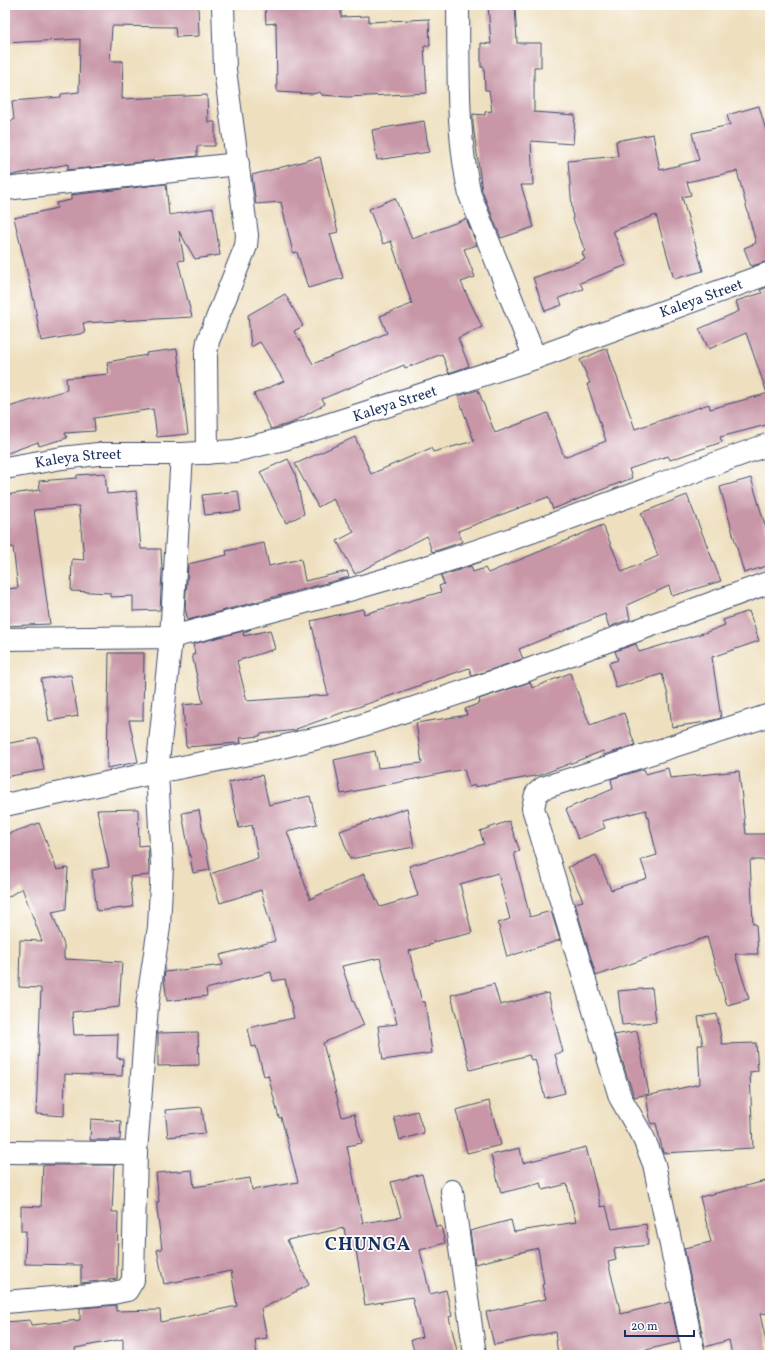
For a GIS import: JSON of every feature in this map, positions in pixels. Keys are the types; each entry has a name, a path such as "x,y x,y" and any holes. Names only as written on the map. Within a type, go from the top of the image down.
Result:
{"street":[{"path":"207,453 206,355 208,341 246,246 247,235 225,70 223,5"},
{"path":"458,5 459,111 464,170 470,195 535,358"},
{"path":"5,189 238,164"},
{"name":"Kaleya Street","path":"5,468 62,458 98,454 182,454 234,451 284,439 535,358 770,273"},
{"path":"5,639 171,637 307,602 452,559 600,507 770,444"},
{"path":"5,1302 127,1290 133,1280 136,1152 147,1006 159,927 162,865 157,772 171,637 182,454"},
{"path":"5,805 157,772 233,758 342,732 525,671 770,582"},
{"path":"694,1355 654,1164 644,1140 620,1097 532,808 536,794 543,788 770,715"},
{"path":"5,1152 136,1152"},
{"path":"452,1190 475,1355"}],"building":[{"path":"8,5 198,5 199,36 176,37 175,27 112,26 110,61 123,61 122,99 207,95 208,122 215,122 215,146 197,146 197,156 68,170 68,164 8,176 5,163 5,122 14,120 12,101 61,97 61,94 79,92 80,39 5,43 5,25 8,25"},
{"path":"265,5 341,5 341,17 369,16 369,22 429,19 430,46 424,46 427,93 348,97 322,95 320,92 313,94 277,92 276,23 266,24"},
{"path":"488,5 515,5 517,43 541,43 541,67 534,67 534,112 575,115 573,144 531,141 533,185 521,185 534,227 501,238 482,191 473,124 473,114 485,115 485,112 492,111 489,90 485,90 484,67 481,67 481,43 491,44"},
{"path":"759,106 770,145 770,261 751,266 744,248 756,243 737,171 687,182 691,195 682,197 703,271 674,279 656,215 613,231 627,265 580,283 583,289 559,298 562,305 545,311 533,278 585,259 582,253 585,251 573,219 568,161 618,156 616,141 653,134 660,170 699,160 692,133 730,125 727,115"},
{"path":"424,121 429,152 377,160 372,130"},
{"path":"320,157 338,232 330,234 343,278 308,288 297,252 293,253 281,202 256,204 252,175"},
{"path":"166,184 169,215 213,208 220,255 195,259 179,231 184,260 178,261 192,317 83,323 85,333 41,341 34,301 14,218 57,208 56,203 71,200 71,195"},
{"path":"395,198 412,239 466,219 477,245 464,249 475,277 461,282 482,327 458,338 469,366 449,373 442,354 405,368 404,365 322,399 325,404 292,423 271,429 254,394 284,381 260,342 251,347 248,315 285,294 303,326 294,331 313,364 387,333 380,316 412,304 391,241 383,244 369,209"},
{"path":"770,286 770,424 720,437 722,442 670,460 668,456 629,469 632,478 553,509 548,497 458,531 462,542 432,552 427,536 355,574 337,541 354,532 333,499 318,507 295,464 355,437 371,474 431,448 433,452 474,441 458,396 478,390 495,433 548,413 564,457 606,441 587,384 590,383 580,360 607,348 635,429 709,404 710,409 769,393 767,393 746,333 709,349 699,329 739,311 736,301 762,293 760,290"},
{"path":"177,349 188,434 157,437 153,409 94,418 95,431 65,433 67,438 39,446 38,442 5,454 5,408 67,390 66,378 109,374 107,362 147,355 146,353"},
{"path":"288,459 295,473 304,514 286,523 260,472"},
{"path":"105,473 107,494 136,491 141,549 161,549 162,571 160,610 133,611 133,596 110,597 110,593 71,591 72,559 84,560 79,506 34,510 50,624 5,626 5,589 18,588 13,547 8,547 5,527 5,495 40,490 39,481 77,478 77,475"},
{"path":"751,478 770,542 770,565 744,573 720,487"},
{"path":"238,491 241,511 205,515 202,495"},
{"path":"687,495 721,581 672,596 669,586 627,605 630,619 609,627 605,614 519,649 523,659 472,676 469,668 296,729 297,730 240,738 241,743 186,747 183,705 203,703 192,655 195,654 193,644 251,629 243,633 244,636 270,630 275,649 237,661 247,701 328,695 311,621 363,609 364,614 441,592 439,586 444,584 441,576 471,566 473,572 485,568 488,573 603,525 622,572 658,556 641,513"},
{"path":"264,543 269,566 301,559 305,581 347,571 349,577 188,620 185,609 188,564 227,555 226,551"},
{"path":"749,611 759,641 712,657 721,718 706,722 672,727 668,695 662,674 616,688 609,663 618,660 615,651 636,644 639,652 707,632 725,625 723,620"},
{"path":"109,653 144,653 143,720 129,720 138,762 107,768"},
{"path":"570,673 590,725 624,713 635,745 604,755 603,751 540,775 475,787 475,785 469,787 464,769 341,794 334,760 375,751 378,768 422,763 416,723 467,715 465,709 480,703 479,699 530,682 532,688"},
{"path":"71,675 78,716 49,721 41,679"},
{"path":"38,738 44,770 5,777 5,744"},
{"path":"668,768 670,778 739,771 746,834 770,834 770,860 750,860 753,924 756,924 758,954 735,954 749,999 727,1005 707,937 596,976 575,903 583,901 568,867 596,855 611,890 647,878 641,860 657,855 646,810 602,821 605,828 578,839 566,809 613,789 611,779 644,769 646,774"},
{"path":"262,775 269,805 310,796 317,824 287,831 310,899 364,874 380,907 418,896 409,866 484,844 480,831 509,821 520,851 514,853 530,917 551,911 560,940 507,957 498,923 510,919 498,873 460,884 472,933 433,942 433,944 409,951 422,1002 425,1002 432,1053 383,1060 378,1026 397,1024 380,958 342,966 353,1000 364,1025 323,1043 342,1117 354,1114 362,1143 347,1146 363,1223 401,1217 391,1182 422,1174 436,1227 441,1226 445,1243 420,1250 430,1294 446,1290 452,1316 449,1317 458,1355 415,1355 411,1340 422,1337 412,1297 365,1305 356,1250 348,1251 344,1228 287,1240 309,1285 261,1309 267,1338 255,1340 257,1355 123,1355 123,1339 75,1348 76,1355 5,1355 5,1322 30,1320 31,1325 80,1320 80,1308 116,1305 116,1311 160,1310 161,1322 237,1306 231,1271 164,1284 157,1250 162,1249 157,1210 157,1202 159,1202 156,1173 192,1170 194,1187 250,1178 252,1190 298,1182 268,1075 264,1076 256,1046 252,1047 248,1028 294,1018 285,979 273,981 271,972 206,989 207,996 167,1001 164,978 165,972 223,965 220,955 275,941 261,890 220,903 210,874 258,858 252,825 239,828 229,782"},
{"path":"407,808 414,847 350,859 340,831"},
{"path":"138,809 139,846 148,845 149,875 130,877 133,907 97,911 92,870 109,867 97,810"},
{"path":"199,810 210,870 193,873 182,813"},
{"path":"39,823 57,870 68,868 66,909 52,912 64,945 64,959 122,962 119,1007 72,1012 74,1035 118,1034 117,1058 123,1059 122,1076 65,1074 64,1116 36,1114 41,988 19,987 20,940 42,941 22,888 5,899 5,835"},
{"path":"494,984 500,1005 548,993 563,1052 555,1054 565,1093 545,1098 535,1059 531,1060 529,1055 470,1070 451,995"},
{"path":"652,988 656,1022 622,1025 618,991"},
{"path":"717,1014 722,1044 756,1043 758,1071 750,1072 753,1148 663,1153 656,1123 651,1124 646,1096 700,1084 698,1045 703,1045 698,1017"},
{"path":"637,1031 649,1094 634,1097 614,1035"},
{"path":"198,1032 199,1065 158,1066 158,1033"},
{"path":"489,1101 501,1145 467,1153 456,1110"},
{"path":"202,1107 205,1133 168,1137 165,1110"},
{"path":"417,1111 424,1133 400,1140 394,1117"},
{"path":"91,1119 121,1121 120,1140 90,1140"},
{"path":"586,1147 601,1207 606,1206 612,1229 646,1224 648,1245 614,1249 616,1260 608,1262 621,1314 670,1302 679,1342 625,1355 558,1355 555,1332 494,1345 486,1312 546,1299 542,1285 544,1284 538,1248 475,1264 470,1231 511,1220 514,1232 576,1222 567,1184 543,1190 541,1183 501,1193 491,1155 520,1148 523,1163"},
{"path":"43,1165 114,1165 112,1212 118,1212 117,1279 81,1283 81,1265 25,1264 26,1231 21,1231 21,1206 41,1207"},
{"path":"770,1180 770,1313 760,1314 769,1355 732,1355 729,1340 705,1347 684,1248 711,1242 700,1197"}],"district":[{"name":"CHUNGA","path":"368,1243"}]}
